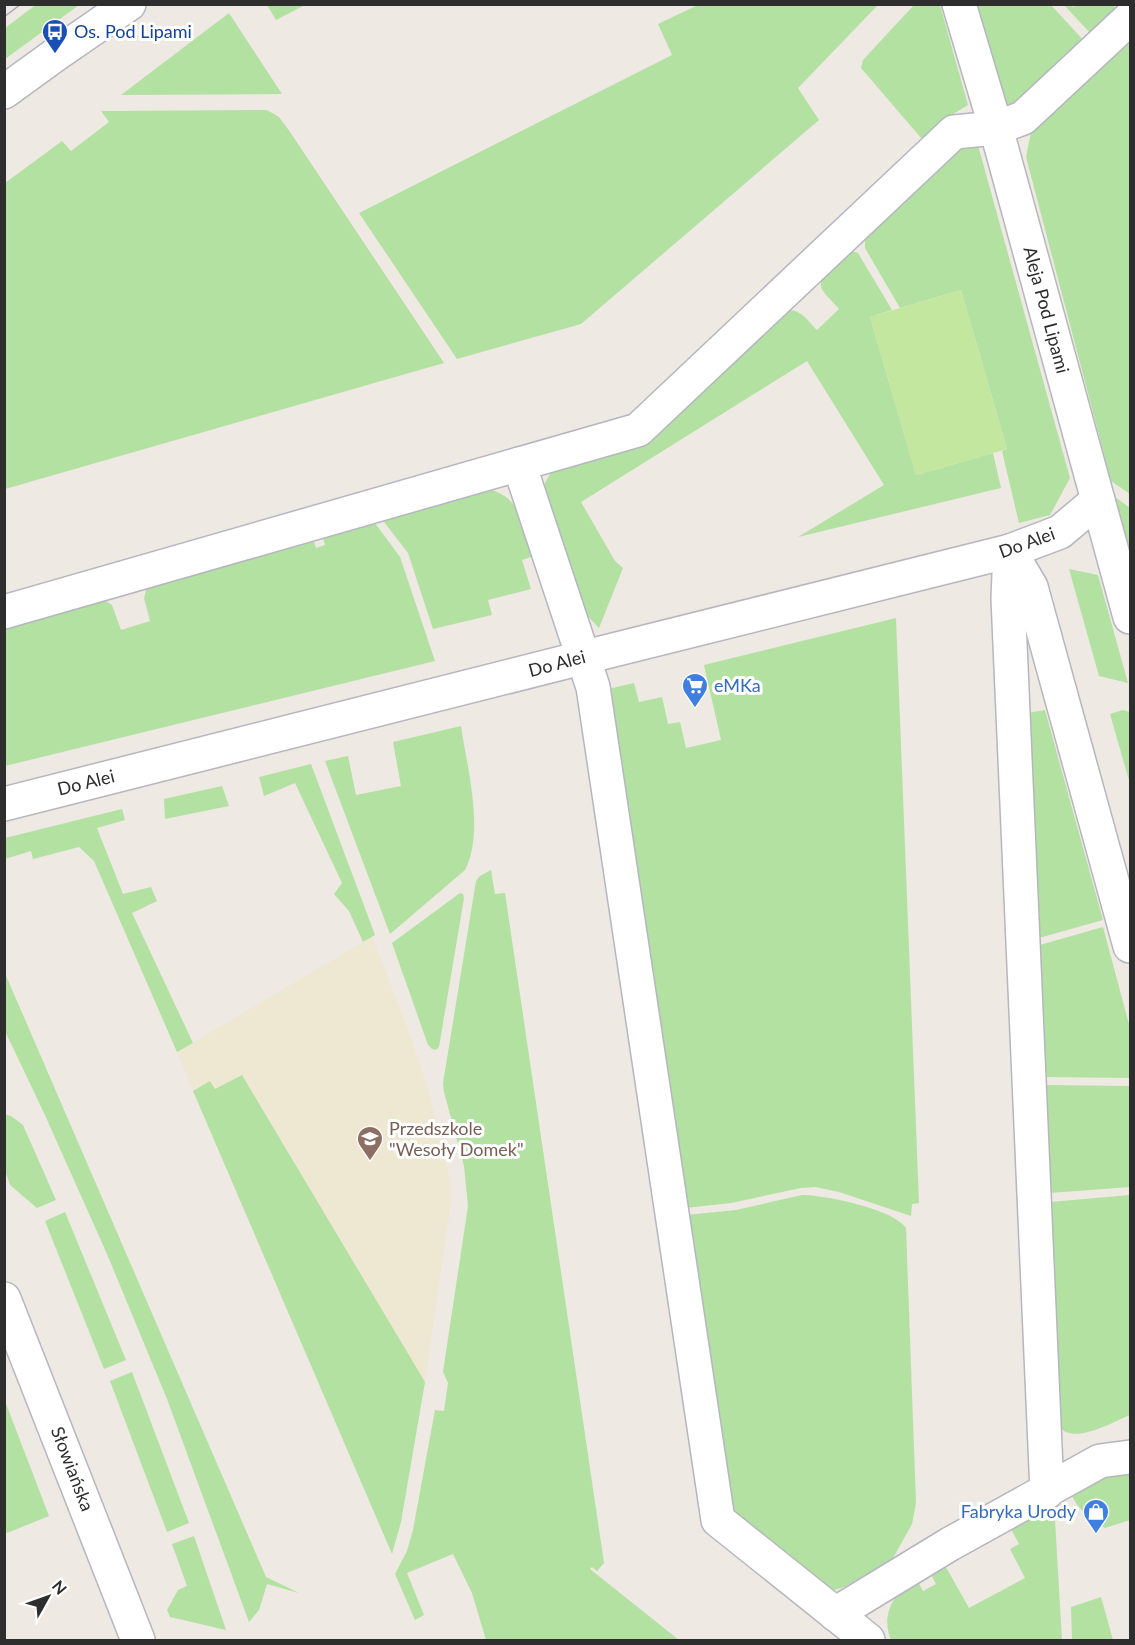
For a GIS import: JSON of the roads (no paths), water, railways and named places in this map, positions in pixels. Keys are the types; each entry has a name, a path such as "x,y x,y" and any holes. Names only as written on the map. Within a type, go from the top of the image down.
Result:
{"street":[{"path":"4,92 129,4"},
{"name":"Aleja Pod Lipami","path":"959,4 996,128 1131,617"},
{"path":"4,612 638,430 954,132 996,128 1023,118 1131,18"},
{"path":"519,464 593,687 718,1520 868,1641"},
{"name":"Do Alei","path":"4,804 1010,551 1060,532 1098,500"},
{"path":"1010,551 1031,587 1131,946"},
{"path":"1010,551 1009,609 1047,1492"},
{"name":"Słowiańska","path":"4,1299 138,1641"},
{"path":"835,1614 950,1544 1100,1461 1131,1457"}],"tram line":[{"path":"4,17 21,4"}],"place":[{"name":"Os. Pod Lipami","path":"55,55"},
{"name":"eMKa","path":"695,709"},
{"name":"Przedszkole \"Wesoły Domek\"","path":"370,1162"},
{"name":"Fabryka Urody","path":"1096,1535"}]}
